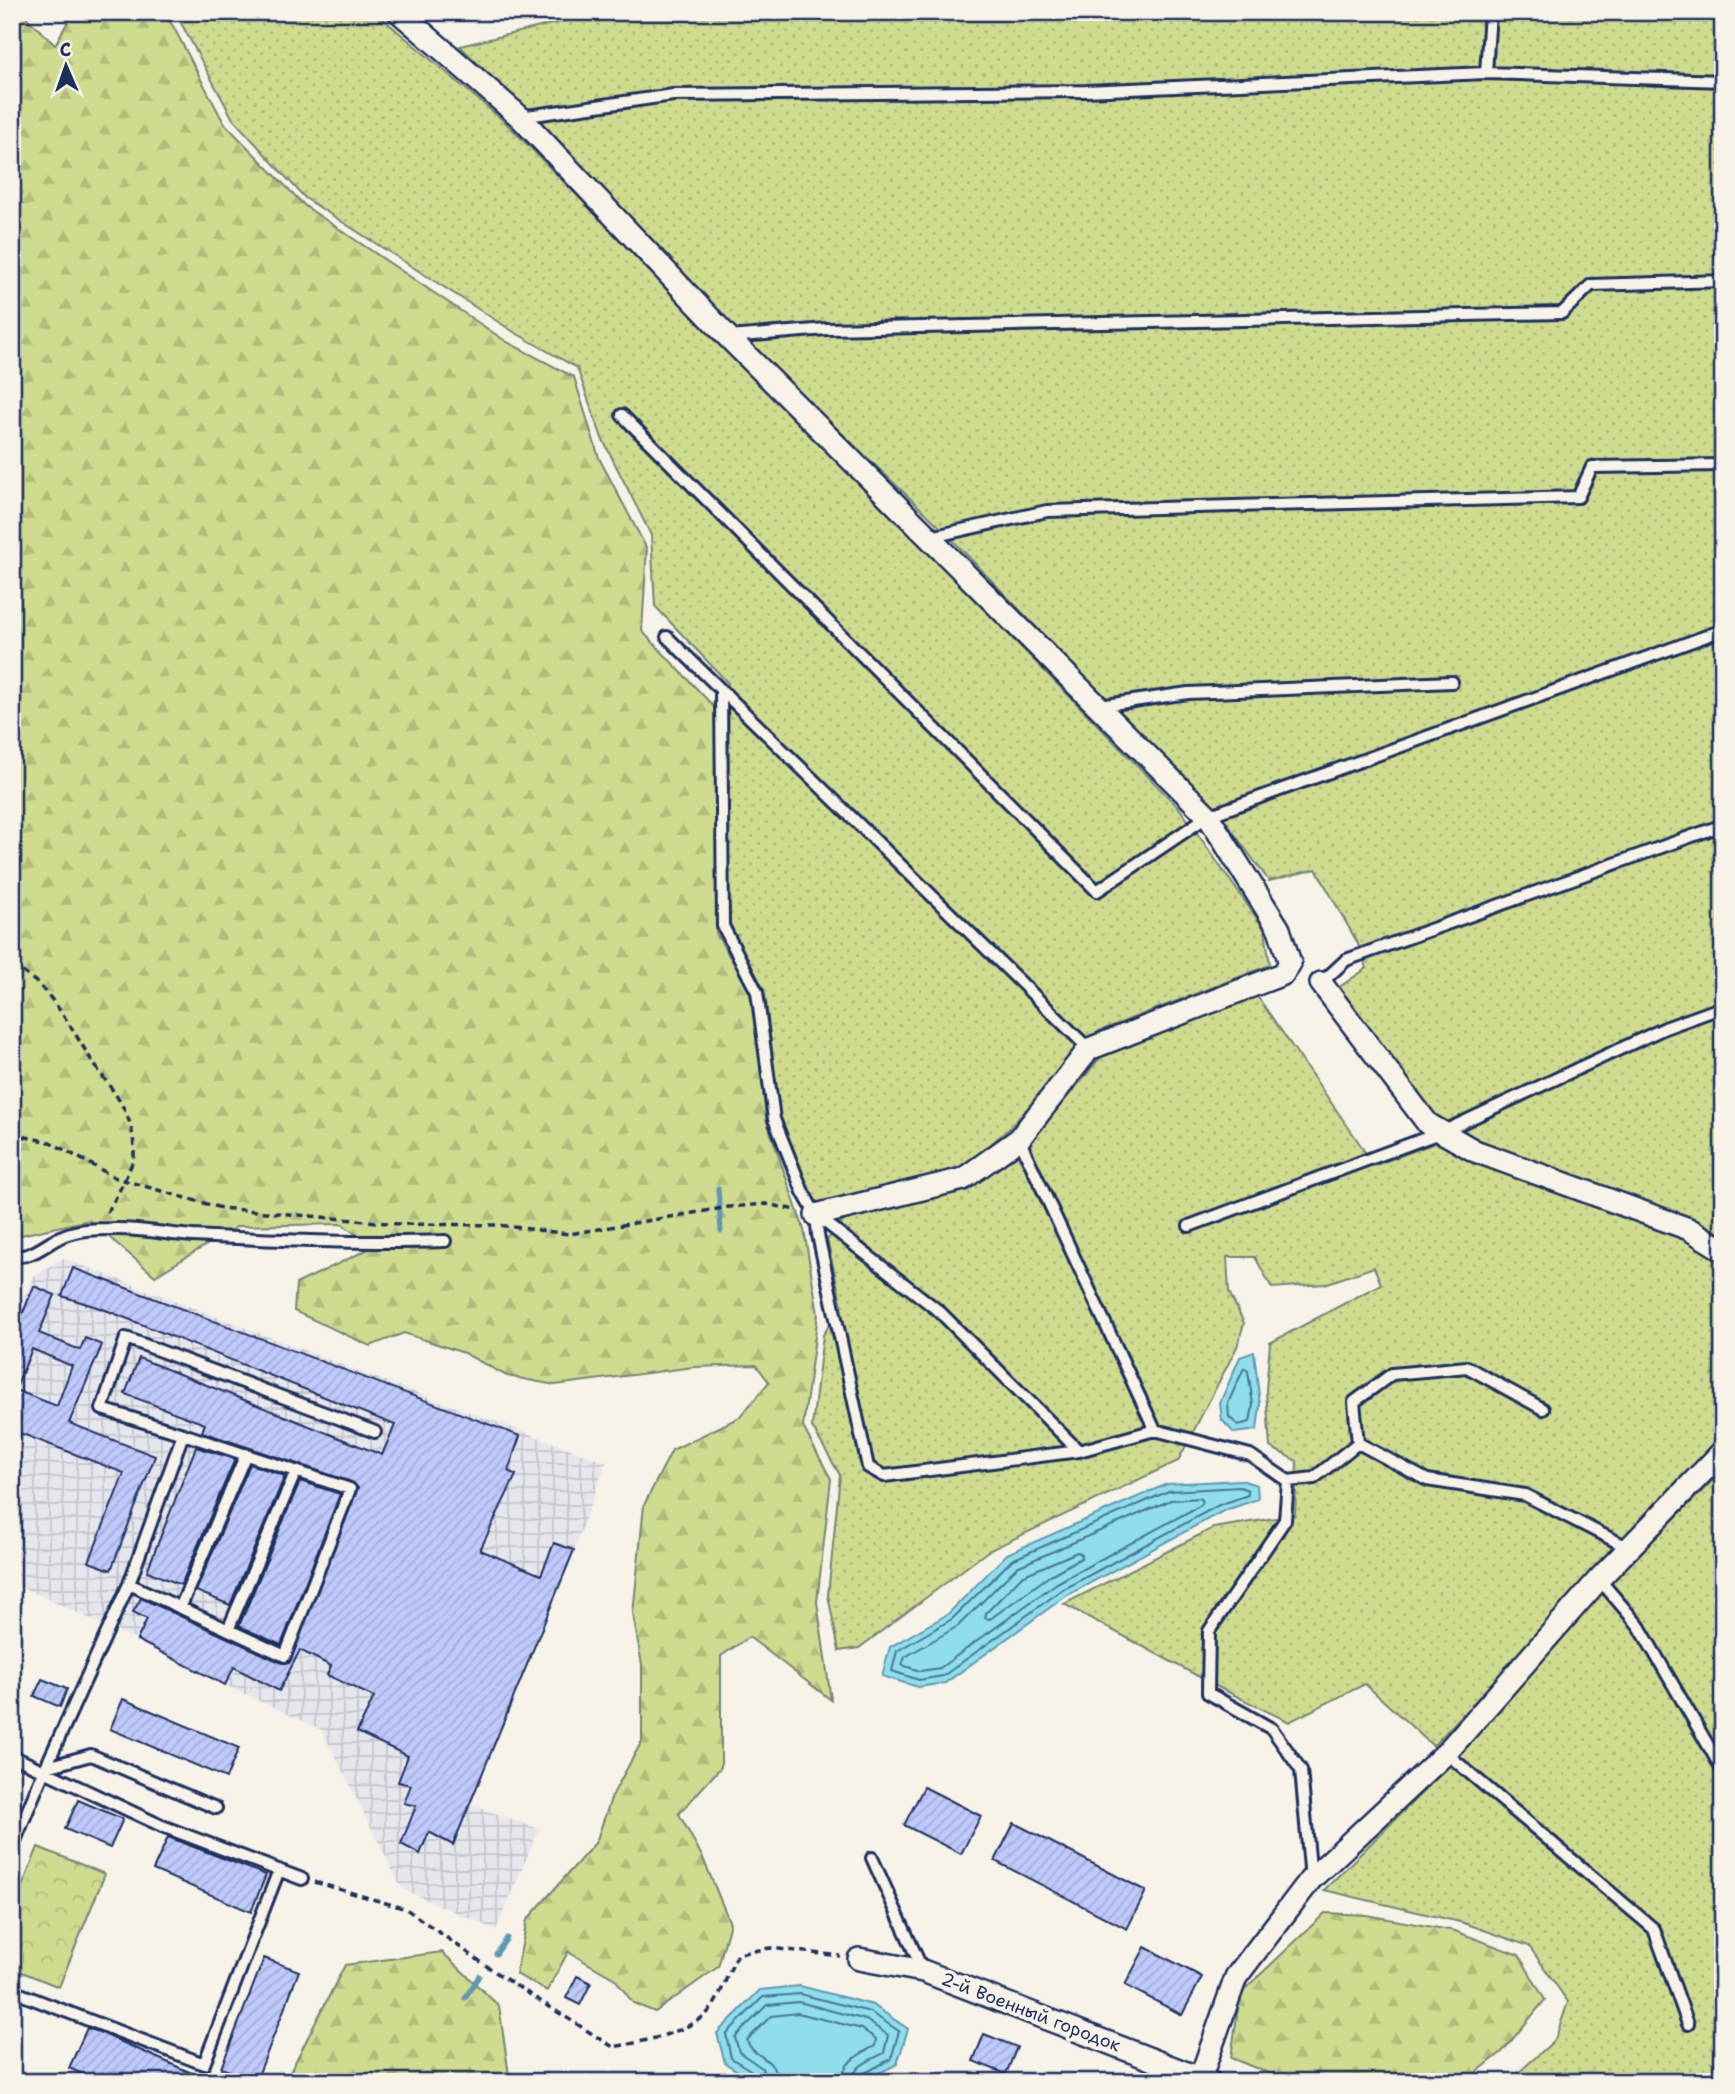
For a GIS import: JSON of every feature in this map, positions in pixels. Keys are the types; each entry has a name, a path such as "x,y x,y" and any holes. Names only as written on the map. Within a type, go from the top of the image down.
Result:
{"street":[{"path":"399,12 520,117 727,337 931,537 1208,816 1279,929 1290,963 1283,974 1089,1049 1019,1139 963,1180 816,1214"},
{"path":"1321,983 1428,1124 1475,1151 1689,1228 1723,1250"},
{"path":"1203,2081 1236,1977 1311,1879 1446,1753 1599,1579 1723,1451"},
{"name":"2-й Военный городок","path":"859,1959 923,1971 1203,2081"}],"lane":[{"path":"1486,73 1490,12"},
{"path":"520,117 673,95 1086,91 1486,73 1723,81"},
{"path":"727,337 827,328 1562,313 1591,285 1723,281"},
{"path":"622,415 1097,891 1208,816 1723,630"},
{"path":"931,537 1047,511 1577,497 1592,467 1723,465"},
{"path":"667,637 1089,1049"},
{"path":"1099,706 1188,693 1452,682"},
{"path":"721,691 723,926 757,992 774,1119 803,1192 816,1214 940,1312 1079,1451"},
{"path":"1321,983 1346,960 1723,825"},
{"path":"1189,1226 1442,1132 1665,1028 1723,1007"},
{"path":"1019,1139 1155,1430"},
{"path":"816,1214 818,1235 868,1467 884,1476 1079,1451 1155,1430 1250,1455 1288,1481 1314,1478 1358,1443"},
{"path":"12,1255 19,1258 30,1255 65,1235 85,1230 127,1229 246,1238 445,1241"},
{"path":"129,1584 285,1656 350,1489 102,1409 126,1338 375,1432"},
{"path":"1358,1443 1354,1402 1392,1374 1467,1367 1543,1409"},
{"path":"12,1849 129,1584 183,1434"},
{"path":"1358,1443 1427,1480 1525,1495 1629,1548"},
{"path":"180,1608 246,1454"},
{"path":"228,1630 296,1471"},
{"path":"1288,1481 1285,1520 1209,1631 1208,1693 1272,1729 1301,1770 1311,1879"},
{"path":"1599,1579 1639,1626 1723,1771"},
{"path":"1446,1753 1654,1929 1688,2024"},
{"path":"46,1769 91,1755 216,1808"},
{"path":"12,1756 46,1769 162,1826 302,1879"},
{"path":"872,1858 923,1971"},
{"path":"13,1993 204,2064 279,1870"}],"path":[{"path":"12,965 41,986 74,1028 94,1064 119,1096 131,1127 134,1160 114,1205 101,1221 85,1230"},
{"path":"12,1134 50,1142 123,1180 221,1208 399,1224 498,1225 569,1234 707,1210 766,1204 816,1214"},
{"path":"302,1879 406,1909 501,1976 613,2047 651,2040 699,2019 715,2005 727,1972 738,1954 771,1948 859,1959"}],"shaded area":[{"path":"63,1258 606,1462 574,1550 470,1804 539,1829 496,1930 402,1889 322,1730 12,1583 12,1323 33,1277"}],"green space":[{"path":"12,12 21,12 55,45 73,12 162,12 173,26 224,123 305,206 507,342 574,377 599,458 647,549 642,631 716,709 716,933 753,997 766,1119 804,1230 818,1314 803,1427 831,1479 817,1602 831,1700 749,1637 721,1656 721,1767 679,1814 703,1858 730,1923 718,1967 655,2012 633,2003 615,1979 568,1952 547,1991 516,1974 527,1920 596,1842 612,1796 642,1741 642,1665 633,1614 644,1505 672,1450 740,1417 769,1382 756,1365 694,1367 555,1385 507,1376 464,1353 404,1333 370,1346 294,1311 296,1284 373,1247 342,1224 238,1226 155,1276 89,1220 12,1237"},
{"path":"175,12 375,12 506,123 1180,809 1265,930 1270,965 1099,1031 1010,1128 955,1174 815,1204 780,1117 765,994 729,923 728,683 655,606 651,535 602,438 577,368 514,332 305,198 233,119"},
{"path":"602,12 1723,12 1723,1235 1697,1220 1479,1143 1434,1117 1338,988 1367,968 1357,942 1316,869 1269,881 1214,806 1100,693 936,523 726,323 551,135 460,46"},
{"path":"1257,996 1373,1166 1443,1140 1485,1166 1692,1242 1723,1262 1723,1437 1433,1746 1365,1684 1289,1722 1064,1604 1213,1528 1295,1515 1297,1461 1270,1447 1266,1390 1270,1343 1381,1284 1374,1267 1325,1284 1272,1288 1255,1257 1227,1257 1229,1292 1244,1323 1237,1347 1178,1461 988,1551 859,1648 839,1651 828,1595 840,1475 812,1427 823,1335 842,1305 827,1240 846,1218 963,1186 1034,1137 1105,1052"},
{"path":"1723,1470 1723,2082 1508,2082 1555,2040 1568,2002 1529,1946 1464,1923 1324,1890 1448,1767 1599,1595"},
{"path":"38,1847 105,1874 59,1987 12,1968 12,1911"},
{"path":"1325,1913 1366,1915 1455,1931 1519,1955 1545,2000 1502,2052 1464,2082 1290,2082 1231,2058 1240,1994"},
{"path":"442,1952 499,2006 510,2082 285,2082 345,1965"}],"water":[{"path":"1254,1352 1260,1405 1257,1430 1234,1433 1222,1420 1220,1403 1240,1357"},
{"path":"1241,1480 1257,1485 1258,1499 1223,1511 1066,1596 945,1683 918,1687 882,1676 890,1647 948,1614 1007,1554 1167,1484"},
{"path":"800,1986 873,2005 908,2029 897,2064 862,2082 755,2082 725,2063 717,2033 760,1990"}],"building":[{"path":"73,1268 520,1436 508,1471 516,1475 480,1550 541,1575 554,1543 574,1550 453,1845 429,1832 420,1854 401,1844 416,1806 404,1803 411,1785 398,1782 408,1756 357,1732 374,1697 327,1675 331,1666 300,1650 279,1691 234,1667 225,1685 137,1640 147,1619 133,1612 141,1598 282,1663 289,1663 358,1488 352,1482 202,1432 205,1424 125,1394 139,1358 382,1455 395,1425 103,1309 62,1296"},
{"path":"34,1286 55,1295 39,1333 80,1350 85,1338 102,1345 69,1423 155,1456 111,1570 89,1562 124,1473 12,1430 12,1339","holes":["32,1349 72,1366 57,1406 15,1390"]},
{"path":"196,1447 235,1459 181,1585 147,1571"},
{"path":"250,1464 285,1476 230,1605 196,1591"},
{"path":"300,1481 340,1494 281,1645 239,1626"},
{"path":"42,1679 67,1689 60,1707 34,1696"},
{"path":"123,1699 239,1748 226,1778 110,1729"},
{"path":"924,1787 981,1816 961,1854 904,1825"},
{"path":"78,1800 123,1819 110,1848 65,1829"},
{"path":"1014,1823 1146,1891 1127,1929 995,1861"},
{"path":"168,1837 266,1875 251,1912 153,1870"},
{"path":"1145,1947 1202,1977 1182,2015 1125,1985"},
{"path":"264,1958 299,1971 256,2081 221,2068"},
{"path":"577,1976 591,1983 580,2005 566,1998"},
{"path":"87,2028 212,2082 100,2082 69,2068"},
{"path":"984,2034 1017,2047 1006,2074 973,2061"}],"waterway":[{"path":"718,1188 721,1231"},
{"path":"496,1954 507,1938"},
{"path":"465,1998 479,1976"}]}
